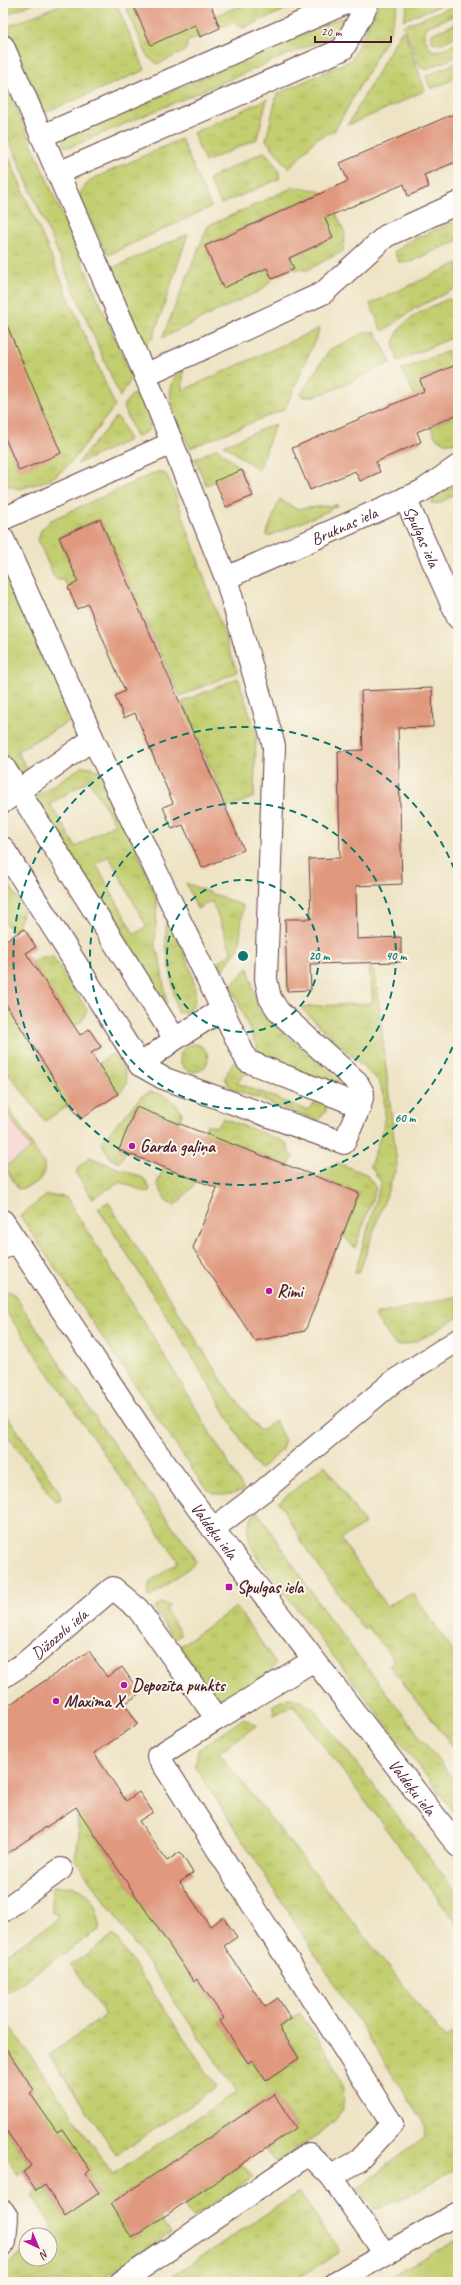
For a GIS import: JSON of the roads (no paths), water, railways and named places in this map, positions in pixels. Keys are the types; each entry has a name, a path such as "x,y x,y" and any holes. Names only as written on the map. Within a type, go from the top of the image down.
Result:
{"street":[{"path":"42,136 346,3"},
{"path":"58,173 343,49 368,3"},
{"path":"3,46 145,375 226,578 274,746 266,972 270,998 280,1012 357,1082 363,1093 360,1106 344,1143 163,1078 140,1065 3,848"},
{"path":"145,375 323,293 386,236 458,203"},
{"path":"3,519 172,443"},
{"name":"Bruknas iela","path":"226,578 422,491 458,466"},
{"name":"Spulgas iela","path":"406,498 458,618"},
{"path":"3,539 93,739 247,1060 360,1106"},
{"path":"11,797 93,739"},
{"path":"3,766 11,797 176,1039"},
{"path":"140,1065 176,1039 223,1009"},
{"name":"Valdeķu iela","path":"3,1221 10,1245 150,1443 213,1529 458,1846"},
{"path":"213,1529 263,1491 394,1382 458,1340"},
{"name":"Dižozolu iela","path":"3,1677 26,1662 113,1588 138,1609 217,1719"},
{"path":"314,1660 158,1756 392,2124 357,2162 331,2176"},
{"path":"3,1911 61,1869"},
{"path":"121,2282 309,2154 331,2176 385,2254"},
{"path":"3,2211 7,2217 6,2242 3,2245"},
{"path":"336,2282 458,2213"}],"place":[{"name":"Garda gaļiņa","path":"132,1146"},
{"name":"Rimi","path":"269,1291"},
{"name":"Spulgas iela","path":"229,1587"},
{"name":"Depozīta punkts","path":"124,1685"},
{"name":"Maxima X","path":"56,1701"}]}
